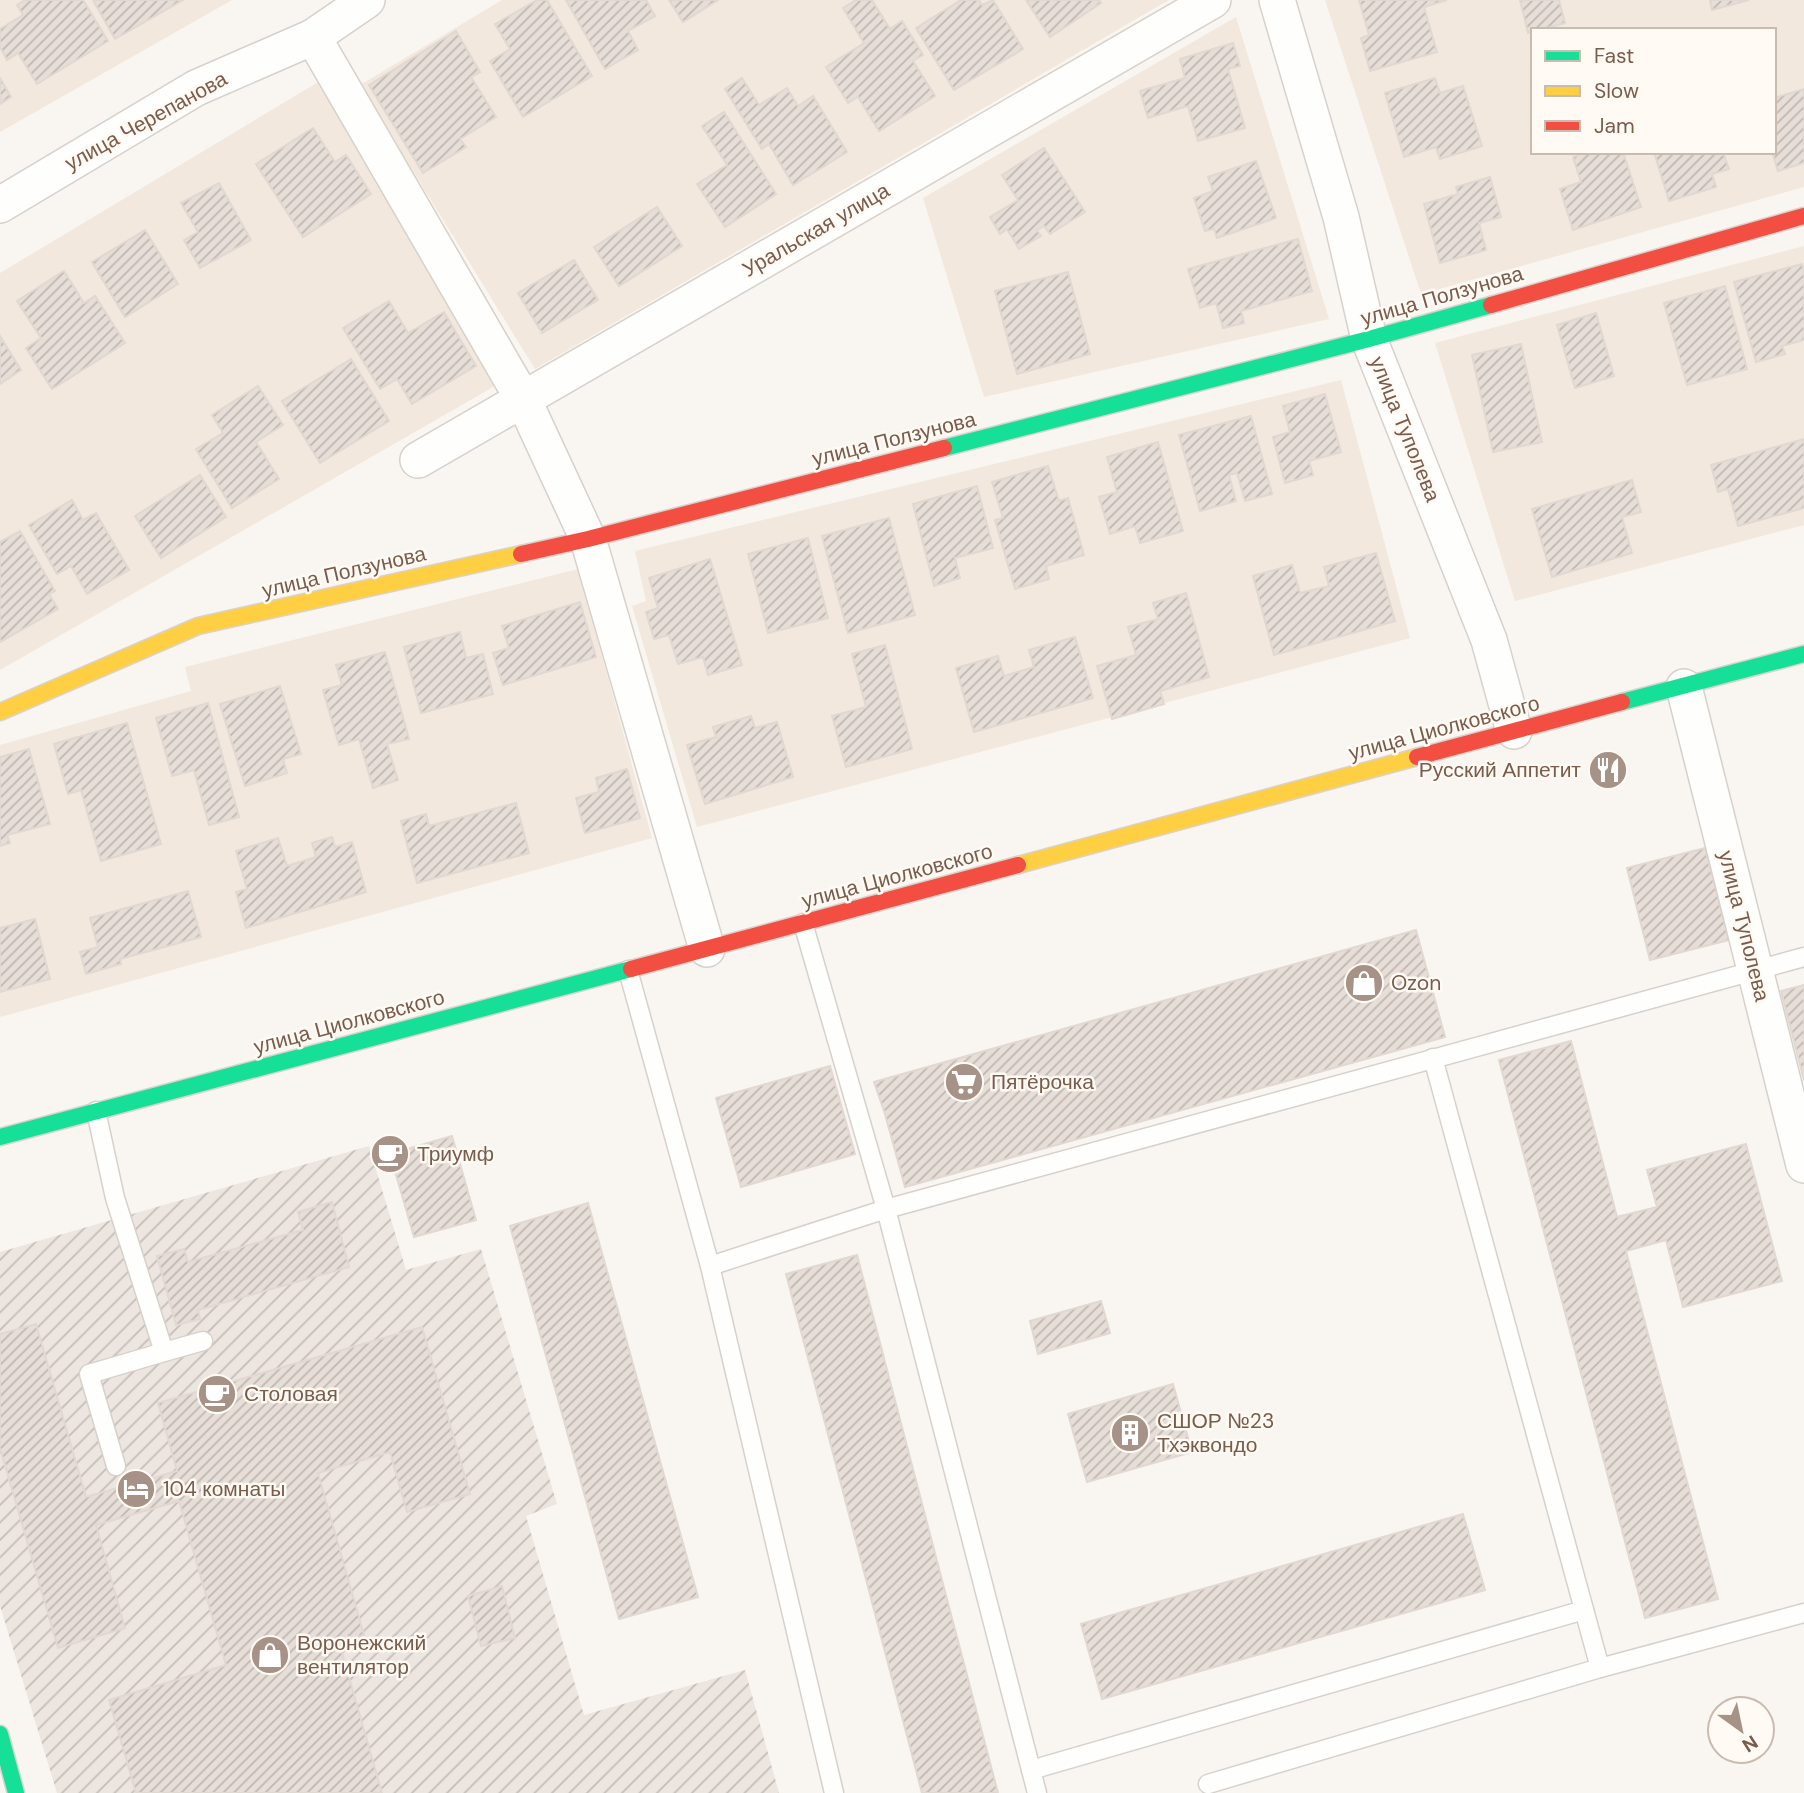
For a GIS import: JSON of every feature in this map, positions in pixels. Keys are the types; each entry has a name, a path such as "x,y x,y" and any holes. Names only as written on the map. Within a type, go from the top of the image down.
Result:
{"street":[{"name":"улица Черепанова","path":"0,205 196,89 313,37 367,0"},
{"name":"Уральская улица","path":"418,460 1213,0"},
{"name":"улица Туполева","path":"1277,0 1341,217 1369,339 1489,640 1514,731"},
{"path":"313,37 523,399 588,539 707,949"},
{"name":"улица Ползунова","path":"0,712 198,626 588,539 1369,339 1804,216"},
{"name":"улица Циолковского","path":"0,1137 1804,654"},
{"name":"улица Туполева","path":"1684,687 1804,1165"},
{"path":"0,1734 16,1793"}],"lane":[{"path":"803,923 886,1209 1037,1793"},
{"path":"710,1266 886,1209 1804,957"},
{"path":"628,970 710,1266 834,1793"},
{"path":"1433,1058 1600,1668"},
{"path":"96,1111 115,1198 164,1352"},
{"path":"116,1466 89,1374 203,1341"},
{"path":"1031,1770 1584,1610"},
{"path":"1208,1784 1600,1668 1804,1612"}],"shaded area":[{"path":"0,0 232,0 0,132"},
{"path":"502,0 1169,0 535,369 360,85"},
{"path":"1325,0 1804,0 1804,187 1421,294"},
{"path":"1236,17 1329,319 984,397 923,198"},
{"path":"320,81 495,386 0,670 0,273"},
{"path":"1804,246 1804,525 1515,601 1435,343"},
{"path":"1341,380 1410,638 697,827 632,606 646,601 635,551"},
{"path":"578,569 652,838 0,1017 0,745 191,691 185,667"},
{"path":"369,1146 406,1270 481,1249 557,1504 526,1516 584,1715 745,1670 779,1793 57,1793 0,1606 0,1252"}],"building":[{"path":"25,0 83,0 108,41 37,84 18,53 7,60 0,47 0,29 23,15 17,5"},
{"path":"93,0 183,0 115,39"},
{"path":"537,0 547,0 592,76 523,117 490,61 510,49 495,24"},
{"path":"566,0 646,0 655,16 628,31 638,50 605,69"},
{"path":"669,0 718,0 683,22"},
{"path":"856,0 872,0 890,29 902,21 923,55 913,61 935,96 879,131 858,97 848,103 826,67 864,43 843,8"},
{"path":"961,0 979,0 982,5 993,0 1023,49 954,90 916,28"},
{"path":"1026,0 1099,0 1101,3 1050,37"},
{"path":"1359,0 1447,0 1424,7 1437,52 1370,71 1361,38 1369,35"},
{"path":"1520,0 1559,0 1565,23 1547,28 1531,28 1531,32 1528,33"},
{"path":"1710,0 1749,0 1712,10"},
{"path":"456,31 480,72 471,77 496,117 460,139 466,147 423,173 369,85"},
{"path":"1233,43 1240,66 1228,69 1245,128 1198,141 1188,106 1148,118 1140,91 1185,78 1180,59"},
{"path":"0,78 11,97 0,104"},
{"path":"742,78 759,105 787,88 798,106 813,96 847,152 793,185 769,144 762,149 725,89"},
{"path":"1435,78 1440,93 1463,86 1482,146 1440,159 1436,147 1404,157 1385,93"},
{"path":"1804,89 1804,163 1778,171 1773,154 1776,154 1776,97"},
{"path":"724,112 776,194 725,227 697,184 727,165 702,126"},
{"path":"313,128 335,162 346,155 371,194 303,237 256,164"},
{"path":"1044,148 1085,212 1050,234 1044,226 1037,230 1041,236 1019,249 1007,229 1000,234 990,217 1018,200 1002,175"},
{"path":"1581,154 1624,154 1641,207 1573,230 1560,189 1581,182 1573,157"},
{"path":"1655,154 1724,154 1729,169 1712,174 1716,187 1669,201"},
{"path":"1256,161 1276,218 1217,238 1214,229 1205,231 1194,198 1213,191 1208,177"},
{"path":"1490,177 1501,217 1479,223 1486,250 1440,263 1424,204 1458,194 1456,187"},
{"path":"219,183 251,240 200,268 184,240 198,232 181,203"},
{"path":"657,207 682,246 619,286 594,247"},
{"path":"145,230 178,284 125,317 92,262"},
{"path":"1298,239 1312,291 1241,311 1244,323 1223,328 1216,303 1200,308 1188,269"},
{"path":"574,260 598,300 542,333 518,293"},
{"path":"1802,264 1804,340 1782,346 1785,354 1756,362 1734,282"},
{"path":"64,271 84,303 95,296 125,343 52,389 26,348 41,338 17,301"},
{"path":"1068,272 1090,354 1017,374 995,291"},
{"path":"1725,286 1747,369 1687,385 1664,303"},
{"path":"389,301 408,333 444,312 476,366 412,404 397,379 380,389 343,328"},
{"path":"1596,313 1614,376 1575,388 1557,325"},
{"path":"0,336 21,370 0,384"},
{"path":"1521,344 1542,442 1493,452 1472,355"},
{"path":"351,359 389,421 320,463 282,401"},
{"path":"258,386 283,425 256,442 279,479 232,508 196,449 223,433 212,415"},
{"path":"1325,394 1341,452 1309,461 1313,475 1285,483 1273,437 1290,432 1283,406"},
{"path":"1251,416 1272,494 1245,501 1237,473 1229,475 1236,501 1200,511 1179,435"},
{"path":"1804,439 1804,508 1738,526 1728,489 1718,492 1711,465"},
{"path":"1158,442 1183,531 1140,543 1135,526 1110,534 1099,497 1117,492 1107,457"},
{"path":"1048,466 1059,501 1068,498 1084,555 1046,566 1049,579 1015,589 995,520 1003,518 992,482"},
{"path":"200,475 226,517 161,558 135,516"},
{"path":"1632,480 1641,512 1622,517 1632,553 1552,577 1532,509"},
{"path":"977,486 993,548 955,558 960,578 934,586 913,504"},
{"path":"72,500 83,520 96,513 129,570 87,594 71,566 57,574 29,525"},
{"path":"889,518 915,615 848,633 822,536"},
{"path":"20,531 55,591 49,594 58,609 0,642 0,542"},
{"path":"808,538 828,618 768,633 748,554"},
{"path":"1376,553 1395,621 1274,655 1253,576 1292,565 1300,593 1329,586 1324,567"},
{"path":"710,559 742,665 708,675 703,657 678,664 669,635 654,639 646,612 658,608 649,578"},
{"path":"1186,593 1209,677 1160,691 1164,704 1112,719 1097,666 1136,655 1128,627 1158,619 1153,603"},
{"path":"580,602 596,657 503,685 493,653 509,648 502,626"},
{"path":"460,632 466,658 483,654 493,694 421,713 404,647"},
{"path":"1075,637 1093,698 974,732 956,668 998,656 1004,676 1034,667 1029,650"},
{"path":"885,645 912,749 846,767 832,716 866,707 852,654"},
{"path":"385,652 409,739 387,744 398,780 373,788 359,739 339,745 323,690 342,685 336,665"},
{"path":"280,686 301,754 283,759 287,773 245,786 220,704"},
{"path":"208,703 239,817 209,825 194,770 172,776 156,718"},
{"path":"751,716 755,728 777,722 793,777 705,804 687,745 716,737 713,727"},
{"path":"127,723 161,844 101,861 81,790 68,794 54,744"},
{"path":"29,749 50,824 7,835 10,843 0,846 0,757"},
{"path":"627,769 640,818 585,833 576,798 599,792 596,778"},
{"path":"516,803 529,853 417,883 401,821 426,814 429,826"},
{"path":"332,837 335,847 352,842 366,892 246,928 236,892 247,889 236,851 278,838 287,866 316,857 312,843"},
{"path":"1705,848 1729,940 1650,960 1627,868"},
{"path":"188,891 201,937 120,959 121,964 86,974 80,952 98,947 90,918"},
{"path":"35,919 50,979 0,992 0,928"},
{"path":"1416,930 1445,1037 905,1187 874,1082"},
{"path":"1804,985 1804,1080 1781,991"},
{"path":"1571,1041 1617,1217 1657,1207 1647,1170 1746,1144 1782,1281 1683,1307 1666,1240 1626,1251 1718,1599 1645,1618 1499,1060"},
{"path":"830,1066 855,1154 741,1187 716,1098"},
{"path":"452,1136 476,1220 414,1237 390,1154"},
{"path":"332,1202 349,1267 198,1310 200,1319 176,1325 157,1256 184,1249 188,1262 303,1230 298,1212"},
{"path":"588,1203 698,1597 619,1619 510,1226"},
{"path":"857,1255 998,1793 922,1793 786,1274"},
{"path":"1101,1301 1110,1333 1038,1354 1030,1321"},
{"path":"36,1324 86,1497 177,1471 158,1403 422,1327 470,1494 407,1512 390,1452 318,1473 364,1635 339,1642 382,1793 136,1793 109,1700 226,1665 179,1501 96,1525 125,1628 58,1648 0,1448 0,1334"},
{"name":"СШОР №23 Тхэквондо","path":"1173,1384 1192,1452 1087,1482 1068,1414"},
{"path":"1463,1514 1485,1590 1102,1699 1081,1624"},
{"path":"502,1586 515,1638 481,1646 468,1596"}],"traffic: fast":[{"path":"944,448 1491,305"},
{"path":"1622,702 1804,654"},
{"path":"0,1137 631,969"},
{"path":"0,1734 16,1793"}],"traffic: slow":[{"path":"0,712 198,626 521,554"},
{"path":"1018,865 1417,757"}],"traffic: jam":[{"path":"1491,305 1804,216"},
{"path":"521,554 944,448"},
{"path":"1417,757 1622,702"},
{"path":"631,969 1018,865"}],"place":[{"name":"Русский Аппетит","path":"1608,770"},
{"name":"Ozon","path":"1364,983"},
{"name":"Пятёрочка","path":"964,1082"},
{"name":"Триумф","path":"390,1154"},
{"name":"Столовая","path":"217,1394"},
{"name":"СШОР №23 Тхэквондо","path":"1130,1433"},
{"name":"104 комнаты","path":"136,1489"},
{"name":"Воронежский вентилятор","path":"270,1655"}]}
